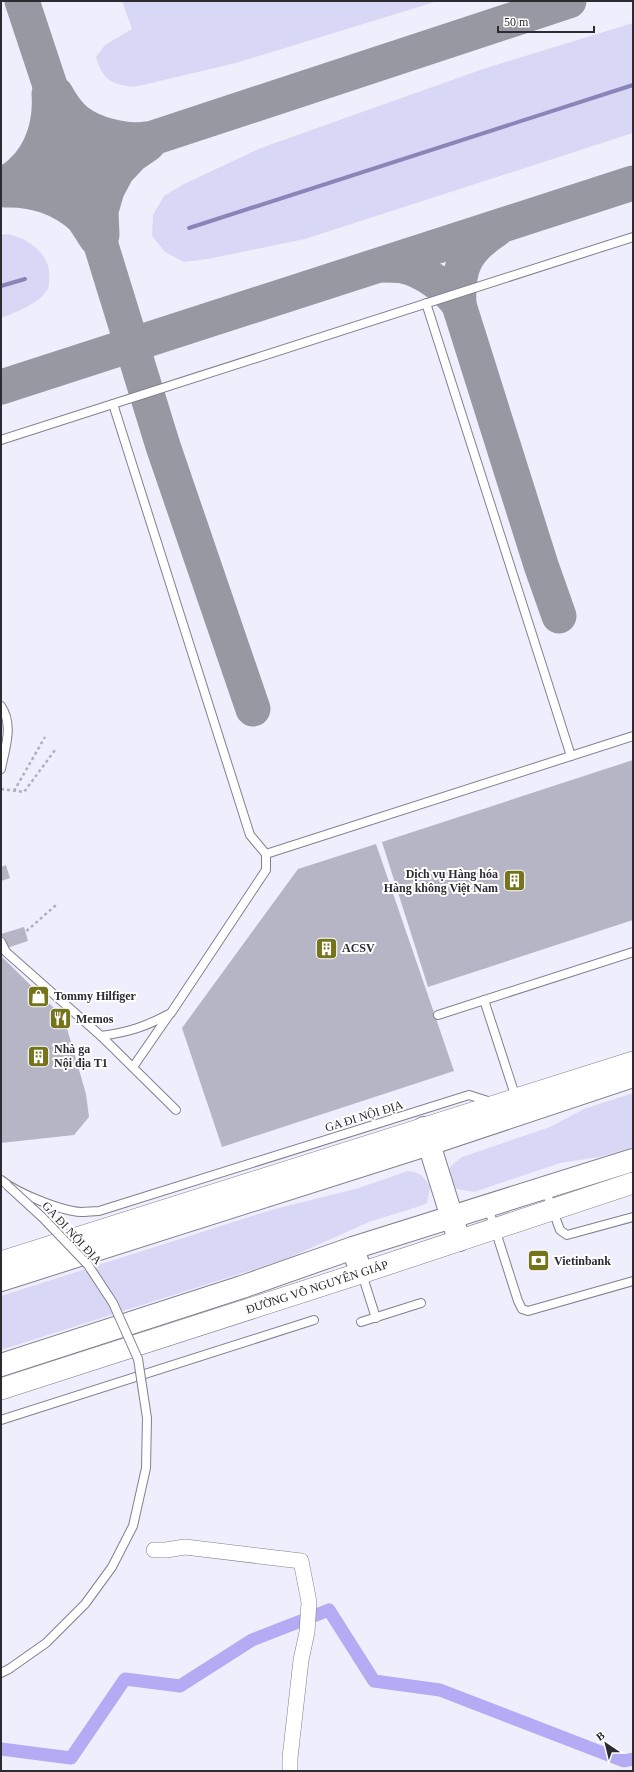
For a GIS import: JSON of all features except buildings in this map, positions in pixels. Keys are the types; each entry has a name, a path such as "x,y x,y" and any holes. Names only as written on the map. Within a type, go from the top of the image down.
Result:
{"highway":[{"path":"1,1280 290,1188 427,1136 512,1106 582,1092 633,1076"},
{"path":"427,1136 459,1240"},
{"name":"ĐƯỜNG VÕ NGUYÊN GIÁP","path":"1,1365 242,1287 353,1248 633,1160"},
{"path":"353,1248 361,1273"}],"main road":[{"path":"512,1106 545,1090 633,1062"},
{"path":"545,1090 582,1092"},
{"path":"1,1262 268,1177 427,1136"},
{"path":"268,1177 290,1188"},
{"name":"ĐƯỜNG VÕ NGUYÊN GIÁP","path":"1,1389 361,1273 633,1183"}],"street":[{"path":"154,1550 184,1547 301,1561 309,1602 307,1632 301,1660 290,1758 290,1771"}],"lane":[{"path":"1,440 633,237"},
{"path":"426,303 571,756"},
{"path":"112,404 250,836 266,854 266,870 171,1013 133,1067"},
{"path":"1,706 6,714 9,731 1,769"},
{"path":"266,854 633,736"},
{"path":"1,942 6,952 101,1036 176,1110"},
{"path":"438,1015 633,952"},
{"path":"484,1000 512,1106"},
{"path":"101,1036 127,1032 148,1025 171,1013"},
{"name":"GA ĐI NỘI ĐỊA","path":"4,1183 50,1205 80,1212 99,1211 469,1095 512,1106"},
{"name":"GA ĐI NỘI ĐỊA","path":"1,1674 46,1643 85,1604 112,1567 133,1526 146,1468 147,1418 138,1360 113,1303 88,1265 43,1218 4,1183"},
{"path":"545,1188 560,1230 566,1235 633,1217"},
{"path":"488,1206 518,1301 522,1309 528,1311 633,1281"},
{"path":"361,1273 376,1318"},
{"path":"361,1322 421,1303"},
{"path":"1,1419 314,1320"}],"path":[{"path":"14,791 45,737"},
{"path":"1,789 24,792 54,750"},
{"path":"22,935 56,905"}],"shaded area":[{"path":"122,1 438,1 236,63 134,87 120,85 109,80 101,71 96,57 105,45 132,29"},
{"path":"633,23 633,133 305,239 208,259 184,262 165,252 152,236 153,215 164,196 184,184 261,148 483,69"},
{"path":"8,234 16,236 31,244 43,256 49,271 49,284 48,289 39,299 20,310 1,318 1,235"},
{"path":"633,1093 633,1147 599,1157 560,1163 474,1192 452,1188 448,1178 450,1167 462,1157 550,1127 584,1109"},
{"path":"408,1171 422,1176 426,1180 430,1187 427,1203 369,1222 286,1259 1,1350 1,1296 271,1210 359,1188"}],"waterway":[{"path":"189,228 633,85"},
{"path":"1,286 25,279"},
{"path":"1,1749 71,1758 125,1679 180,1686 252,1640 329,1610 374,1681 440,1690 624,1761 633,1759"}],"taxiway":[{"path":"22,1 76,164 163,446 253,709"},
{"path":"1,188 569,1"},
{"path":"3,185 17,176 35,156 47,126 49,115 49,94"},
{"path":"56,94 65,108 84,126 100,133 118,138 136,140 145,139"},
{"path":"102,235 101,211 107,190 117,171 132,155 148,144"},
{"path":"1,387 633,183"},
{"path":"4,190 36,193 65,204 82,217 96,238"},
{"path":"459,305 460,280 465,261 477,244 497,229"},
{"path":"381,265 403,266 419,271 442,286 459,305 541,565 559,616"}],"place":[{"name":"Dịch vụ Hàng hóa Hàng không Việt Nam","path":"514,881"},
{"name":"ACSV","path":"326,948"},
{"name":"Tommy Hilfiger","path":"39,996"},
{"name":"Memos","path":"61,1019"},
{"name":"Nhà ga Nội địa T1","path":"38,1056"},
{"name":"Vietinbank","path":"538,1261"}]}
